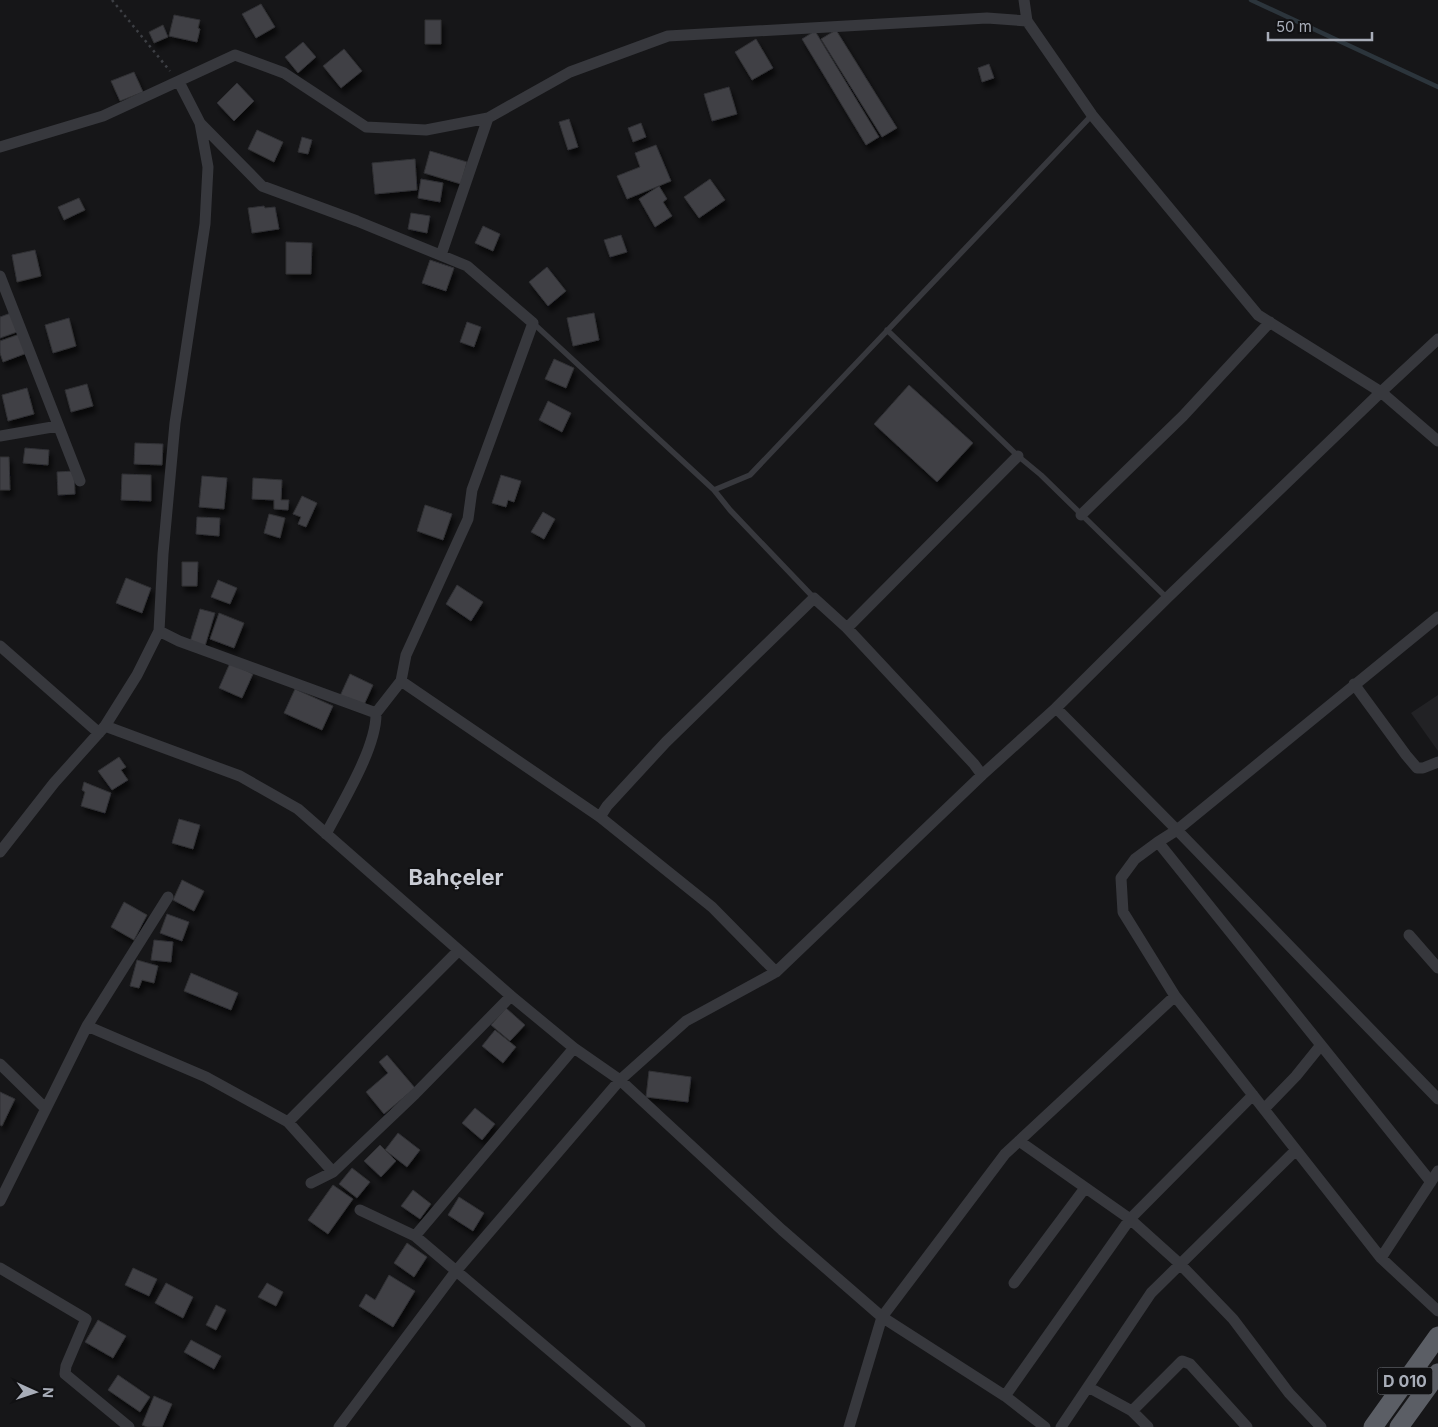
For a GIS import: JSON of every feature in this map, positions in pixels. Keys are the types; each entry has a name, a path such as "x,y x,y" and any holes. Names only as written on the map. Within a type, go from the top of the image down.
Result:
{"highway":[{"name":"D 010","path":"1373,1427 1438,1336"},
{"name":"D 010","path":"1399,1427 1438,1373"}],"street":[{"path":"1024,0 1027,21 1092,115 1258,315 1381,392 1438,441"},
{"path":"0,147 103,116 235,55 284,73 366,127 426,130 488,118 570,72 668,36 987,18 1027,21"},
{"path":"0,852 54,783 102,729 137,675 159,631 163,554 175,423 205,224 208,166 200,123 179,82"},
{"path":"441,255 488,118"},
{"path":"200,123 262,186 357,221 467,266 533,323 472,490 468,519 406,655 401,681 376,713 376,723 367,754 326,834"},
{"path":"0,276 80,481"},
{"path":"1081,515 1183,416 1270,322"},
{"path":"339,1427 456,1271 620,1080 686,1020 776,972 982,775 1056,708 1167,598 1438,339"},
{"path":"0,436 58,426"},
{"path":"847,628 1018,456"},
{"path":"600,817 607,806 666,742 814,598 847,628 974,764 982,775"},
{"path":"1438,617 1177,830 1135,859 1120,878 1123,912 1175,996 1381,1258 1438,1311"},
{"path":"159,631 178,642 376,713"},
{"path":"0,646 102,729 240,776 298,809 511,996 574,1048 620,1080 782,1230 882,1316 1005,1396 1044,1427"},
{"path":"401,681 600,817 712,907 776,972"},
{"path":"1354,684 1417,768 1423,768 1438,762"},
{"path":"1056,708 1438,1099"},
{"path":"1158,842 1431,1182"},
{"path":"0,1201 87,1026 168,897"},
{"path":"1409,935 1438,968"},
{"path":"288,1122 458,951"},
{"path":"310,1183 333,1172 415,1094 511,996"},
{"path":"849,1427 882,1316 1005,1154 1175,996"},
{"path":"87,1026 206,1077 288,1122 333,1172"},
{"path":"1264,1109 1296,1076 1321,1045"},
{"path":"415,1236 574,1048"},
{"path":"0,1064 45,1108"},
{"path":"1005,1396 1130,1219 1253,1094"},
{"path":"1019,1141 1130,1219 1180,1264 1233,1318 1290,1393 1321,1427"},
{"path":"1060,1427 1151,1293 1296,1150"},
{"path":"1381,1258 1438,1171"},
{"path":"1014,1283 1085,1188"},
{"path":"360,1210 415,1236 640,1427"},
{"path":"0,1268 86,1319 66,1366 65,1374 128,1427"},
{"path":"1132,1411 1182,1360 1190,1364 1248,1427"},
{"path":"1088,1387 1132,1411 1148,1427"}],"lane":[{"path":"714,490 750,475 1092,115"},
{"path":"533,323 714,490 730,510 814,598"},
{"path":"887,330 1018,456 1041,475 1167,598"}],"path":[{"path":"112,0 179,82"}],"shaded area":[{"path":"1438,695 1438,751 1411,713"}],"building":[{"path":"261,4 275,27 256,38 242,14"},
{"path":"174,15 200,20 197,42 169,36"},
{"path":"425,20 441,20 441,44 425,44"},
{"path":"163,25 168,37 154,43 149,32"},
{"path":"836,30 897,128 882,137 821,39"},
{"path":"815,31 879,137 866,145 802,39"},
{"path":"756,39 773,68 752,80 735,52"},
{"path":"303,42 316,57 298,73 285,57"},
{"path":"344,49 362,71 341,88 323,66"},
{"path":"989,64 994,78 982,82 978,68"},
{"path":"134,72 143,92 120,101 111,81"},
{"path":"237,83 254,101 234,121 217,103"},
{"path":"729,87 737,114 712,121 704,94"},
{"path":"569,119 578,147 568,150 559,122"},
{"path":"641,123 646,137 633,142 628,128"},
{"path":"257,130 283,142 274,162 248,149"},
{"path":"302,137 312,140 308,154 298,152"},
{"path":"656,145 671,181 627,199 617,176 640,167 635,153"},
{"path":"430,151 467,162 461,184 424,173"},
{"path":"415,159 417,190 375,194 372,163"},
{"path":"421,179 443,183 440,202 418,198"},
{"path":"710,179 725,200 699,218 684,197"},
{"path":"659,186 667,199 663,202 672,216 655,227 639,199"},
{"path":"79,198 85,210 64,220 58,207"},
{"path":"264,206 265,208 275,207 279,229 252,233 248,208"},
{"path":"411,213 430,216 427,233 408,229"},
{"path":"483,226 500,234 493,251 475,243"},
{"path":"621,235 627,252 610,257 604,240"},
{"path":"286,242 312,243 311,274 286,274"},
{"path":"35,250 41,276 17,282 12,255"},
{"path":"430,260 454,268 446,291 422,283"},
{"path":"547,267 566,291 548,306 529,282"},
{"path":"11,313 17,332 0,338 0,317"},
{"path":"594,313 599,340 573,346 567,318"},
{"path":"69,318 76,346 53,353 45,325"},
{"path":"467,322 481,327 474,347 460,342"},
{"path":"20,334 27,353 3,362 0,353 0,341"},
{"path":"554,359 574,368 566,388 545,379"},
{"path":"87,384 93,406 71,412 65,390"},
{"path":"909,385 973,443 937,482 874,424"},
{"path":"27,388 34,414 8,421 2,395"},
{"path":"548,401 571,413 562,432 539,420"},
{"path":"135,443 163,444 162,465 134,464"},
{"path":"25,448 49,450 48,465 23,463"},
{"path":"0,457 9,457 10,490 0,490"},
{"path":"74,471 75,494 58,495 57,472"},
{"path":"122,474 151,475 151,501 121,500"},
{"path":"501,475 521,481 514,502 508,500 506,507 492,503"},
{"path":"202,476 227,478 224,509 199,507"},
{"path":"253,478 282,480 281,500 289,500 288,510 274,509 274,500 252,499"},
{"path":"302,496 317,503 306,527 298,524 301,517 293,514"},
{"path":"425,505 452,514 443,540 417,531"},
{"path":"543,512 555,519 544,539 531,532"},
{"path":"269,514 285,518 280,538 264,533"},
{"path":"197,517 220,518 219,536 196,534"},
{"path":"182,562 198,562 197,586 182,586"},
{"path":"126,578 151,588 142,613 116,603"},
{"path":"218,580 237,588 230,604 211,597"},
{"path":"457,585 483,602 471,621 446,604"},
{"path":"200,609 215,613 205,646 190,642"},
{"path":"219,613 244,623 234,648 210,639"},
{"path":"230,663 253,674 242,698 219,688"},
{"path":"350,674 373,685 363,707 340,696"},
{"path":"295,689 333,706 322,730 284,713"},
{"path":"119,757 126,767 121,770 128,780 112,790 98,771"},
{"path":"84,782 111,793 105,813 81,806 85,792 82,790"},
{"path":"179,819 200,825 193,849 172,843"},
{"path":"182,880 204,891 194,911 173,900"},
{"path":"124,902 147,915 134,940 111,927"},
{"path":"167,914 189,922 182,941 160,933"},
{"path":"154,940 173,942 171,962 151,960"},
{"path":"137,960 158,966 154,983 142,980 139,988 130,986"},
{"path":"191,973 238,993 231,1010 184,991"},
{"path":"506,1008 525,1025 510,1041 491,1025"},
{"path":"495,1030 516,1047 503,1063 482,1046"},
{"path":"387,1055 415,1088 384,1114 366,1092 388,1073 379,1062"},
{"path":"649,1071 691,1077 688,1102 646,1097"},
{"path":"0,1092 15,1099 2,1126 0,1125"},
{"path":"475,1108 495,1124 482,1140 462,1123"},
{"path":"398,1133 420,1150 407,1167 385,1150"},
{"path":"380,1145 396,1161 381,1177 364,1161"},
{"path":"352,1168 370,1182 357,1198 339,1184"},
{"path":"333,1185 353,1199 328,1234 308,1220"},
{"path":"413,1190 431,1204 420,1219 401,1206"},
{"path":"459,1197 484,1213 473,1231 448,1215"},
{"path":"407,1243 427,1257 414,1277 394,1263"},
{"path":"133,1268 157,1279 149,1296 125,1285"},
{"path":"389,1275 415,1291 393,1327 359,1306 366,1294 375,1300"},
{"path":"166,1283 193,1297 183,1318 155,1303"},
{"path":"267,1283 283,1292 276,1306 258,1297"},
{"path":"216,1305 226,1310 216,1330 206,1325"},
{"path":"98,1320 126,1336 113,1358 85,1342"},
{"path":"191,1340 221,1356 214,1369 184,1352"},
{"path":"118,1375 150,1397 140,1412 108,1390"},
{"path":"154,1396 172,1404 162,1427 142,1425"}],"waterway":[{"path":"1251,0 1438,87"}],"district":[{"name":"Bahçeler","path":"456,877"}]}
